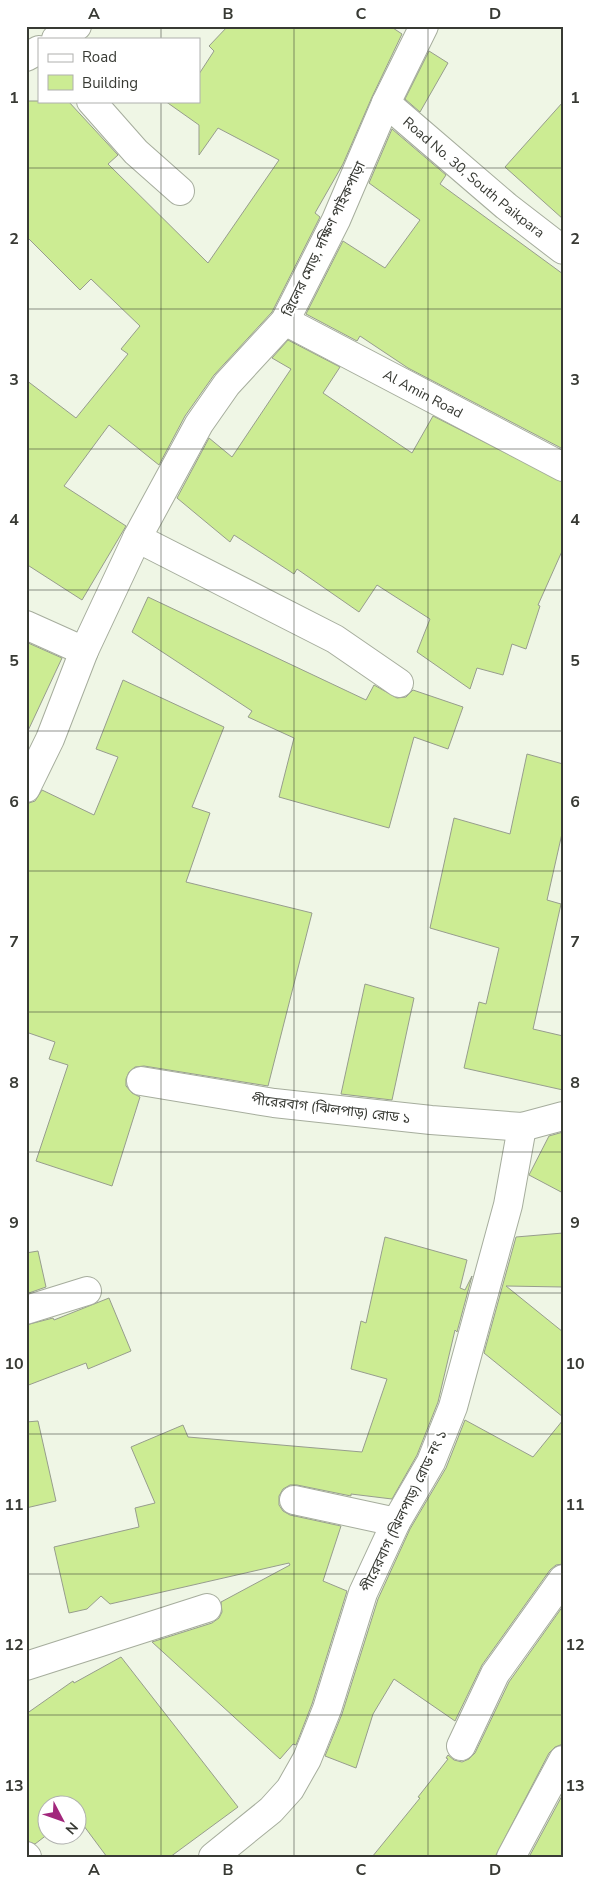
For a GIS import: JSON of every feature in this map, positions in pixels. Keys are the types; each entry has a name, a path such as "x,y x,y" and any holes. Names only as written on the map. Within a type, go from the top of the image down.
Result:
{"street":[{"path":"58,38 77,26"},
{"name":"গ্রিলের মোড়, দক্ষিণ পাইকপাড়া","path":"26,788 50,739 84,651 137,538 165,484 199,424 227,384 285,321 336,220 386,103 424,26"},
{"path":"26,57 38,51"},
{"path":"92,102 136,152 180,191"},
{"name":"Road No. 30, South Paikpara","path":"386,103 506,206 563,250"},
{"name":"Al Amin Road","path":"285,321 563,466"},
{"path":"137,538 335,639 399,683"},
{"path":"26,625 84,651"},
{"name":"পীরেরবাগ (ঝিলপাড়) রোড ১","path":"141,1081 274,1103 431,1120 522,1127 563,1116"},
{"name":"পীরেরবাগ (ঝিলপাড়) রোড নং ১","path":"213,1857 271,1810 290,1789 307,1759 328,1709 363,1594 396,1522 431,1462 453,1407 508,1205 522,1127"},
{"path":"26,1310 40,1304 87,1292"},
{"path":"294,1500 396,1522"},
{"path":"461,1746 494,1674 563,1579"},
{"path":"26,1666 208,1608"},
{"path":"512,1857 563,1760"}],"building":[{"path":"228,26 390,26 402,34 343,164 315,213 320,217 272,312 214,375 185,416 159,465 109,425 64,486 126,526 82,600 26,564 26,380 76,418 128,354 121,349 140,326 91,279 80,290 26,236 26,101 69,102 118,155 108,164 208,263 279,160 218,128 199,155 199,125 166,102 200,102 200,72 214,51 209,46"},
{"path":"429,51 448,63 420,112 405,99"},
{"path":"563,102 563,219 505,167"},
{"path":"392,129 446,175 440,184 563,274 563,449 408,368 360,336 357,341 306,314 343,241 385,268 420,220 369,183"},
{"path":"288,340 340,367 323,393 412,453 433,416 563,482 563,549 538,605 540,606 526,649 512,644 503,675 477,668 470,689 417,652 430,619 377,585 359,612 297,569 294,574 234,535 230,542 177,498 209,438 232,457 291,369 272,358"},
{"path":"148,597 366,700 374,685 397,698 406,697 413,690 463,707 448,749 414,737 389,828 279,797 294,738 248,717 252,711 132,632"},
{"path":"26,642 62,658 26,735"},
{"path":"123,680 224,727 192,807 210,813 186,882 312,913 268,1086 144,1066 135,1067 129,1072 126,1086 132,1093 140,1097 112,1186 36,1161 68,1065 49,1059 55,1042 26,1032 26,804 35,801 42,790 94,815 118,757 96,749"},
{"path":"527,754 563,764 563,829 547,900 561,904 533,1029 563,1036 563,1090 464,1068 479,1002 486,1004 499,948 430,928 454,818 510,834"},
{"path":"365,984 414,998 392,1100 341,1094"},
{"path":"563,1132 563,1193 529,1175 549,1136"},
{"path":"563,1233 563,1287 506,1286 563,1332 563,1417 484,1353 516,1237"},
{"path":"385,1237 467,1260 460,1288 465,1290 472,1276 457,1332 455,1330 438,1402 417,1455 392,1499 351,1494 351,1496 297,1485 290,1485 283,1489 279,1496 279,1505 283,1511 290,1515 341,1526 323,1581 347,1591 312,1704 296,1745 293,1744 280,1759 152,1642 212,1623 219,1618 222,1612 221,1602 290,1565 289,1563 110,1604 101,1596 87,1609 69,1613 54,1547 139,1527 135,1508 155,1503 131,1447 183,1425 188,1437 362,1452 387,1379 351,1369 361,1321 366,1323"},
{"path":"38,1251 46,1287 26,1294 26,1253"},
{"path":"109,1298 131,1351 88,1369 86,1363 26,1386 26,1325 53,1318 54,1320"},
{"path":"465,1420 533,1457 563,1420 563,1564 556,1565 550,1570 482,1665 455,1721 394,1679 373,1714 356,1768 325,1756 342,1714 378,1599 410,1529 446,1468"},
{"path":"38,1421 56,1501 26,1508 26,1422"},
{"path":"563,1606 563,1744 555,1747 549,1753 495,1857 372,1857 420,1798 418,1797 448,1759 446,1758 448,1755 454,1760 462,1762 469,1759 475,1753 509,1682"},
{"path":"121,1657 238,1807 170,1857 107,1857 88,1831 88,1796 38,1796 38,1842 35,1844 26,1841 26,1714 73,1681 74,1683"},
{"path":"563,1794 563,1857 529,1857"}]}
